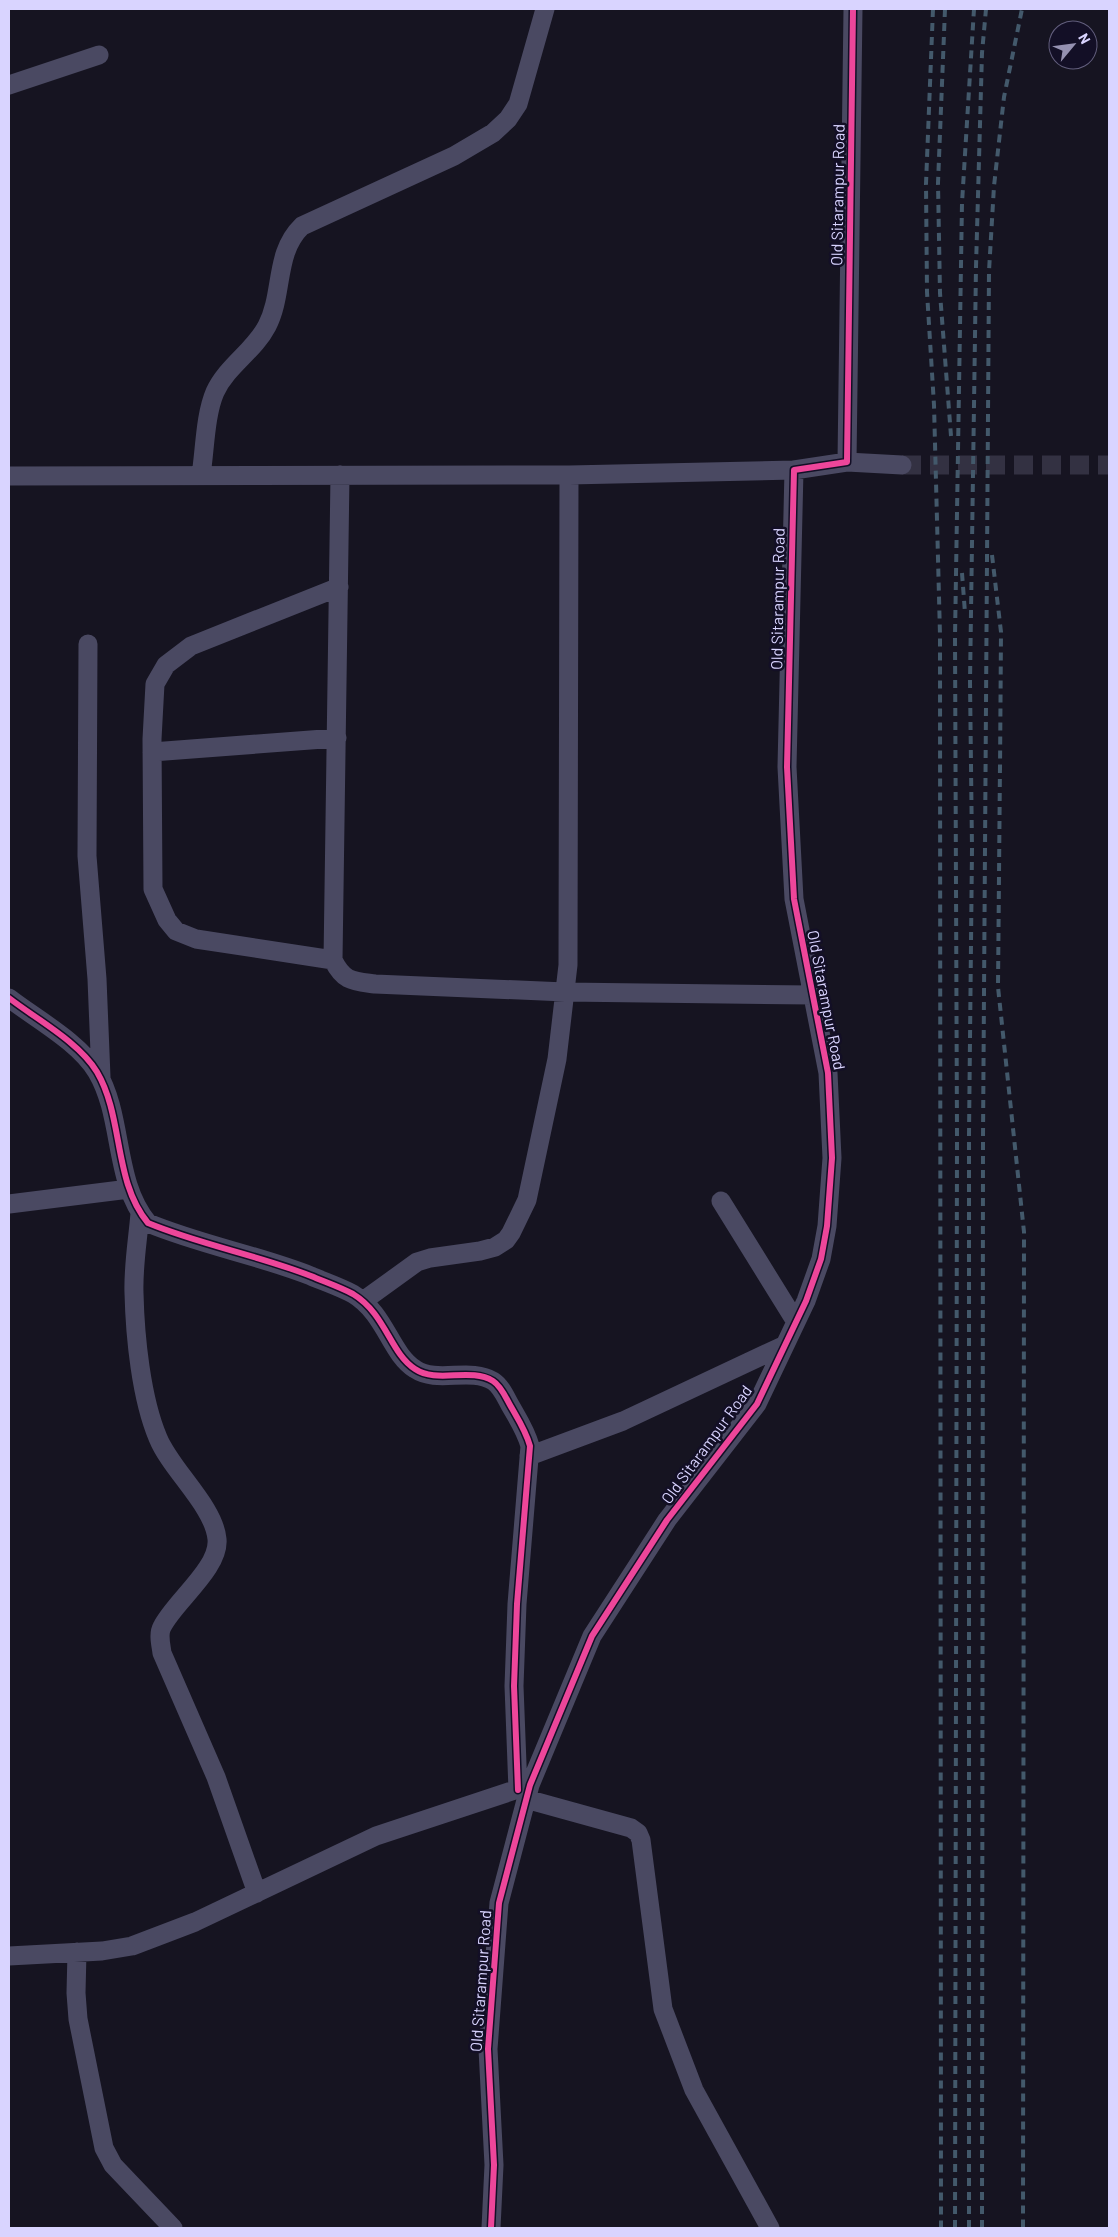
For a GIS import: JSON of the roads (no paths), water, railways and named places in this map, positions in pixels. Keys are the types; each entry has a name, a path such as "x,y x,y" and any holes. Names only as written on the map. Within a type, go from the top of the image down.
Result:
{"street":[{"path":"202,475 210,410 215,392 224,378 267,326 275,304 285,252 292,236 302,226 454,156 493,133 508,119 518,104 545,9"},
{"name":"Old Sitarampur Road","path":"847,462 853,9"},
{"path":"9,85 99,55"},
{"path":"9,476 569,474 794,470 847,462 902,465"},
{"name":"Old Sitarampur Road","path":"491,2228 494,2165 488,2048 499,1903 525,1791 592,1636 667,1520 757,1404 796,1322 821,1259 827,1226 832,1158 828,1073 794,899 787,768 794,470"},
{"path":"363,1301 417,1262 495,1247 506,1240 511,1233 527,1200 557,1059 568,965 569,474"},
{"path":"340,475 333,960 339,973 350,981 376,984 565,992 812,995"},
{"path":"333,960 196,939 176,931 166,920 153,889 152,752 155,684 166,665 191,646 338,588"},
{"path":"88,644 87,856 97,980 101,1080"},
{"path":"152,752 337,738"},
{"path":"9,998 76,1048 89,1060 101,1080 107,1096 129,1190 140,1213 148,1223 288,1267 352,1294 363,1301 383,1324 403,1358 420,1373 482,1377 494,1381 501,1390 528,1438 529,1456 517,1604 514,1686 525,1791"},
{"path":"9,1204 129,1190"},
{"path":"721,1201 796,1322"},
{"path":"140,1213 134,1292 138,1350 147,1401 158,1438 169,1459 208,1514 215,1526 218,1540 216,1553 191,1590 161,1628 162,1653 216,1777 257,1893"},
{"path":"529,1456 624,1421 785,1345"},
{"path":"9,1956 102,1951 132,1946 195,1922 376,1836 525,1791 623,1826 638,1833 641,1840 663,2009 694,2090 770,2228"},
{"path":"78,1952 76,1993 78,2019 104,2148 114,2165 173,2228"}],"tunnel":[{"path":"902,465 1109,465"}],"railway":[{"path":"933,9 926,184 927,292 934,405 940,635 941,2228"},
{"path":"945,9 938,183 940,293 951,436"},
{"path":"955,2228 957,1136 955,637 962,203 974,9"},
{"path":"969,2228 969,1135 972,849 970,682 976,267 982,53 986,9"},
{"path":"982,2228 983,1138 989,271 994,186 1004,97 1022,9"},
{"path":"992,555 1001,632 1000,770"},
{"path":"962,573 965,613"},
{"path":"1000,765 998,987 1024,1232 1023,2228"}]}
